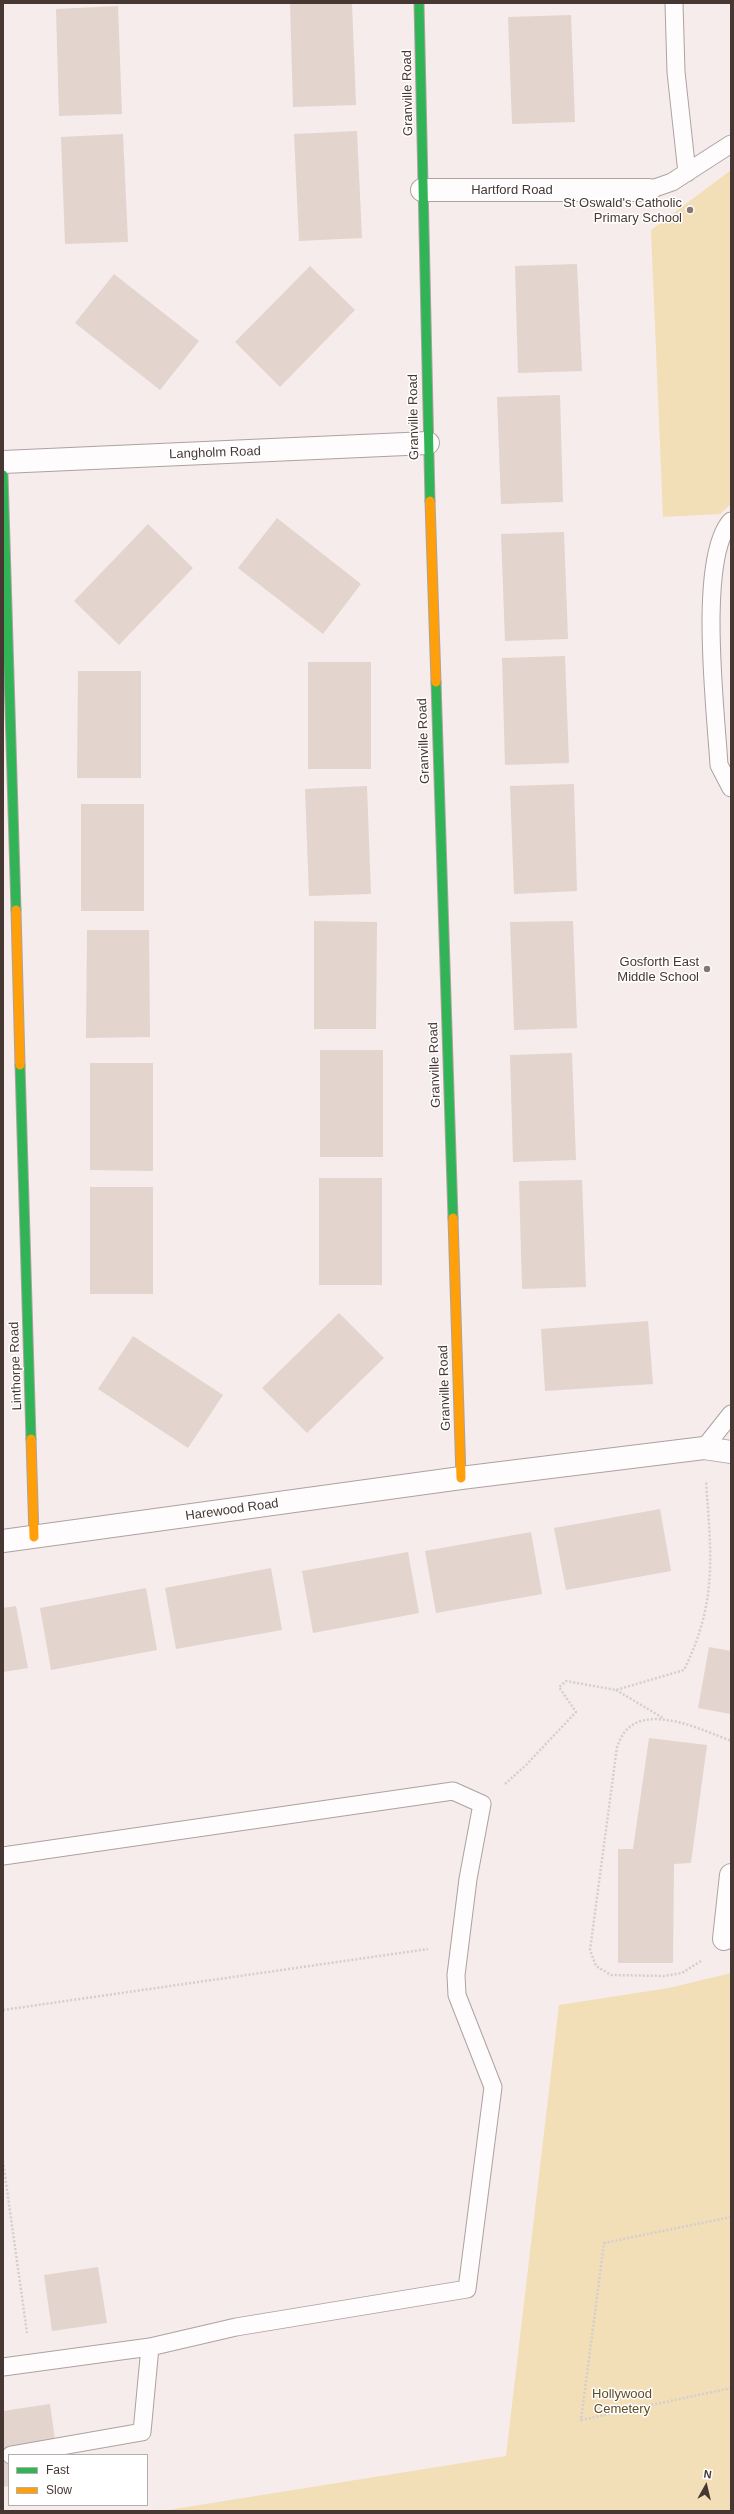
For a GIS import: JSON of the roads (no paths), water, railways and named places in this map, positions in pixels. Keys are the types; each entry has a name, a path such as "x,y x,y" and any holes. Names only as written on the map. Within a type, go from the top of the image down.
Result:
{"street":[{"name":"Granville Road","path":"419,3 428,444 461,1478"},
{"name":"Hartford Road","path":"422,190 649,190"},
{"name":"Langholm Road","path":"3,462 428,444"},
{"name":"Linthorpe Road","path":"3,475 34,1537"},
{"name":"Harewood Road","path":"3,1542 461,1478 704,1448 731,1452"},
{"path":"724,1939 731,1875"}],"lane":[{"path":"674,3 676,72 687,173"},
{"path":"649,190 672,182 731,144"},
{"path":"731,521 724,528 716,550 710,588 719,765 731,788"},
{"path":"704,1448 731,1414"},
{"path":"3,1856 453,1791 482,1804 468,1879 456,1975 457,1995 493,2087 467,2289 236,2327 150,2347 3,2367"},
{"path":"16,2454 142,2432 150,2347"}],"place":[{"name":"St Oswald's Catholic Primary School","path":"690,210"},
{"name":"Gosforth East Middle School","path":"707,969"}],"park label":[{"name":"Hollywood Cemetery","path":"622,2402"}]}
